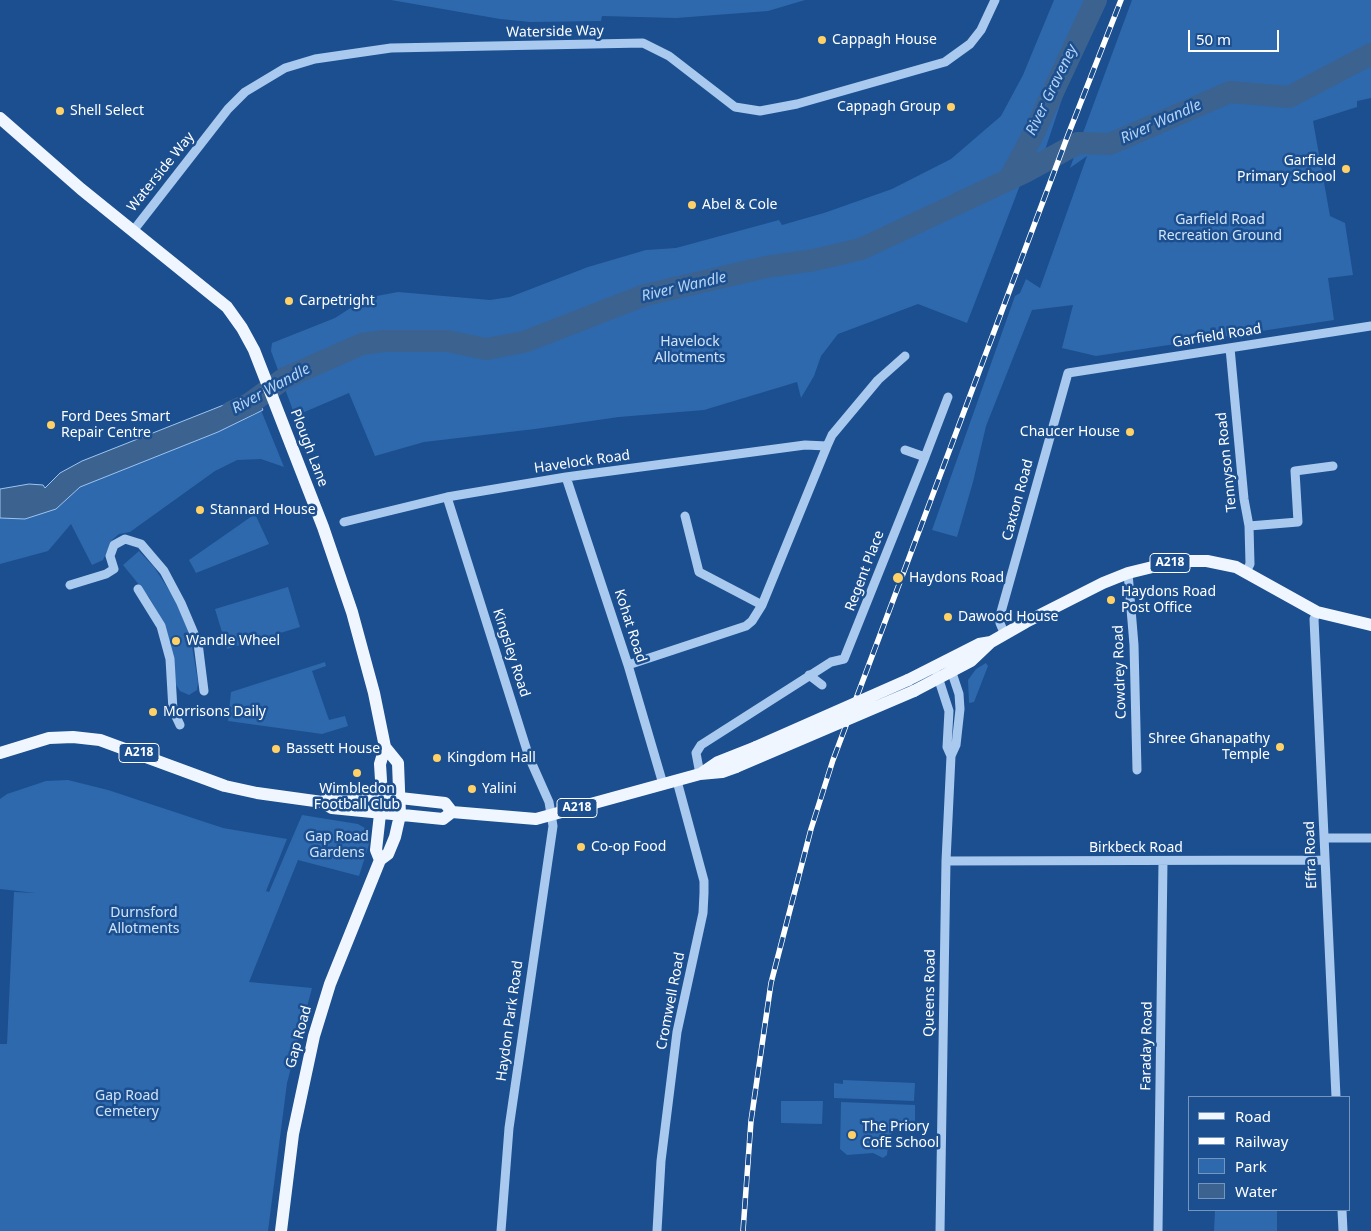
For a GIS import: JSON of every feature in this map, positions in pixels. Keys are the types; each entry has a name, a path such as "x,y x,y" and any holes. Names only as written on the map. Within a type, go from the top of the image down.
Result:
{"main road":[{"name":"Plough Lane","path":"0,118 132,231 226,308 242,328 263,370 309,488 352,612 374,693 385,747 398,763 401,798 400,815"},
{"name":"A218","path":"911,685 934,665 979,644 991,642 1006,635 1103,582 1154,565 1195,560 1226,564 1246,572 1317,612 1371,625"},
{"name":"A218","path":"401,798 446,803 452,812 529,819 551,815 700,774 722,772 734,761 911,685 938,679 971,661 991,642"},
{"name":"A218","path":"0,753 49,738 73,737 100,740 225,786 257,794 322,802 333,795 382,796"},
{"name":"Plough Lane","path":"380,814 382,796 380,764 385,747"},
{"path":"382,796 401,798"},
{"path":"322,802 332,808 380,814 443,818 452,812"},
{"name":"Gap Road","path":"380,814 376,850 380,860"},
{"name":"Gap Road","path":"281,1231 293,1134 314,1036 330,984 380,860 388,854 395,837 400,815"}],"street":[{"name":"Waterside Way","path":"132,231 228,109 245,92 285,68 315,58 391,48 643,43 670,56 735,107 760,111 797,104 945,62 970,44 981,30 995,0"},
{"name":"Garfield Road","path":"1068,373 1371,326"},
{"name":"Tennyson Road","path":"1230,348 1244,499 1249,526 1250,564 1246,572"},
{"path":"628,664 746,626 762,604 832,435 878,380 905,356"},
{"name":"Caxton Road","path":"1006,635 1000,623 1001,612 1068,373"},
{"name":"Regent Place","path":"700,774 696,754 701,745 831,662 844,660 948,397"},
{"name":"Havelock Road","path":"344,522 447,497 566,478 805,445 827,446"},
{"path":"905,450 925,457"},
{"path":"1249,526 1298,522 1295,471 1333,466"},
{"name":"Kohat Road","path":"566,478 628,664 663,784"},
{"name":"Kingsley Road","path":"447,497 529,756 548,802 551,815"},
{"path":"685,516 699,572 762,604"},
{"path":"70,585 106,574 114,569 110,556 114,545 124,538 141,544 164,571 181,603 198,643 204,691"},
{"name":"Cowdrey Road","path":"1128,573 1134,645 1137,770"},
{"path":"138,589 161,626 170,660 173,710 180,725"},
{"name":"Effra Road","path":"1317,612 1314,619 1336,1096"},
{"name":"Queens Road","path":"940,1231 946,861 951,756 956,745 960,709 959,694 947,659"},
{"name":"Queens Road","path":"934,665 948,711 947,747 951,756"},
{"path":"809,676 822,685"},
{"name":"Cromwell Road","path":"657,1231 661,1161 676,1042 703,913 704,893 699,864 676,781"},
{"name":"Haydon Park Road","path":"501,1231 509,1128 553,826 551,815"},
{"path":"1324,838 1371,838"},
{"name":"Birkbeck Road","path":"946,861 1163,862 1326,860"},
{"name":"Faraday Road","path":"1158,1231 1163,862"},
{"path":"1342,1211 1343,1231"}],"green space":[{"path":"391,0 805,0 768,11 676,18 602,16 601,21 530,22 500,19"},
{"name":"Havelock Allotments","path":"1054,0 1099,0 1077,54 1044,153 1022,180 967,323 918,304 838,334 821,356 814,376 801,398 797,382 704,410 619,417 424,442 375,456 349,393 295,416 271,351 272,343 335,318 366,298 398,292 490,300 510,297 588,267 646,250 676,248 779,220 782,225 824,213 892,189 951,159 1001,116 1023,75"},
{"name":"Garfield Road Recreation Ground","path":"1132,0 1371,0 1371,98 1357,101 1357,107 1313,121 1330,216 1345,223 1353,275 1328,278 1334,320 1096,356 1062,348 1073,305 1032,310 986,426 973,482 957,537 932,530 1015,296 1020,293 1026,279 1040,288 1087,156 1070,168"},
{"path":"254,393 284,467 261,459 237,460 215,471 130,532 119,534 112,540 103,560 92,565 71,524 48,551 0,564 0,489 29,484 43,485 45,488 60,473 82,461"},
{"path":"255,514 269,544 196,573 189,560"},
{"path":"139,551 154,567 178,604 190,634 198,682 197,690 189,695 180,691 175,683 165,625 149,597 123,565"},
{"path":"288,587 300,627 227,649 215,609"},
{"path":"325,662 326,666 312,671 329,720 345,716 348,726 322,734 228,721 231,692"},
{"path":"986,663 988,666 974,702 969,703 968,680 976,669"},
{"name":"Gap Road Cemetery","path":"68,780 108,790 223,828 287,839 266,891 269,892 302,815 358,824 370,831 370,841 359,876 298,860 249,982 312,988 287,1083 268,1231 0,1231 0,1044 7,1044 14,892 36,893 0,889 0,799 7,794 46,781"},
{"path":"843,1080 915,1083 914,1101 834,1098 834,1083 843,1084"},
{"path":"781,1101 823,1101 822,1124 781,1123"},
{"path":"841,1102 915,1105 915,1124 897,1128 889,1136 887,1155 883,1158 873,1153 847,1155 840,1149"},
{"path":"1215,1211 1277,1211 1277,1231 1214,1231"}],"water":[{"path":"254,393 263,410 218,432 80,487 56,509 25,519 0,518 0,489 29,484 43,485 45,488 60,473 82,461"}],"waterway":[{"name":"River Graveney","path":"1009,179 1032,137 1096,0"},
{"name":"River Wandle","path":"231,412 249,404 285,378 362,344 384,341 447,341 486,349 524,342 645,295 766,267 814,260 861,249 1025,172 1078,143 1110,144 1230,92 1289,97 1371,54"}],"railway":[{"path":"743,1231 751,1121 771,983 811,829 833,760 1068,135 1121,0"}],"place":[{"name":"Cappagh House","path":"822,40"},
{"name":"Cappagh Group","path":"951,107"},
{"name":"Shell Select","path":"60,111"},
{"name":"Garfield Primary School","path":"1346,169"},
{"name":"Abel & Cole","path":"692,205"},
{"name":"Carpetright","path":"289,301"},
{"name":"Ford Dees Smart Repair Centre","path":"51,425"},
{"name":"Chaucer House","path":"1130,432"},
{"name":"Stannard House","path":"200,510"},
{"name":"Haydons Road","path":"898,578"},
{"name":"Haydons Road Post Office","path":"1111,600"},
{"name":"Dawood House","path":"948,617"},
{"name":"Wandle Wheel","path":"176,641"},
{"name":"Morrisons Daily","path":"153,712"},
{"name":"Shree Ghanapathy Temple","path":"1280,747"},
{"name":"Bassett House","path":"276,749"},
{"name":"Kingdom Hall","path":"437,758"},
{"name":"Wimbledon Football Club","path":"357,773"},
{"name":"Yalini","path":"472,789"},
{"name":"Co-op Food","path":"581,847"},
{"name":"The Priory CofE School","path":"852,1135"}],"park label":[{"name":"Gap Road Gardens","path":"337,846"},
{"name":"Durnsford Allotments","path":"144,922"}]}
